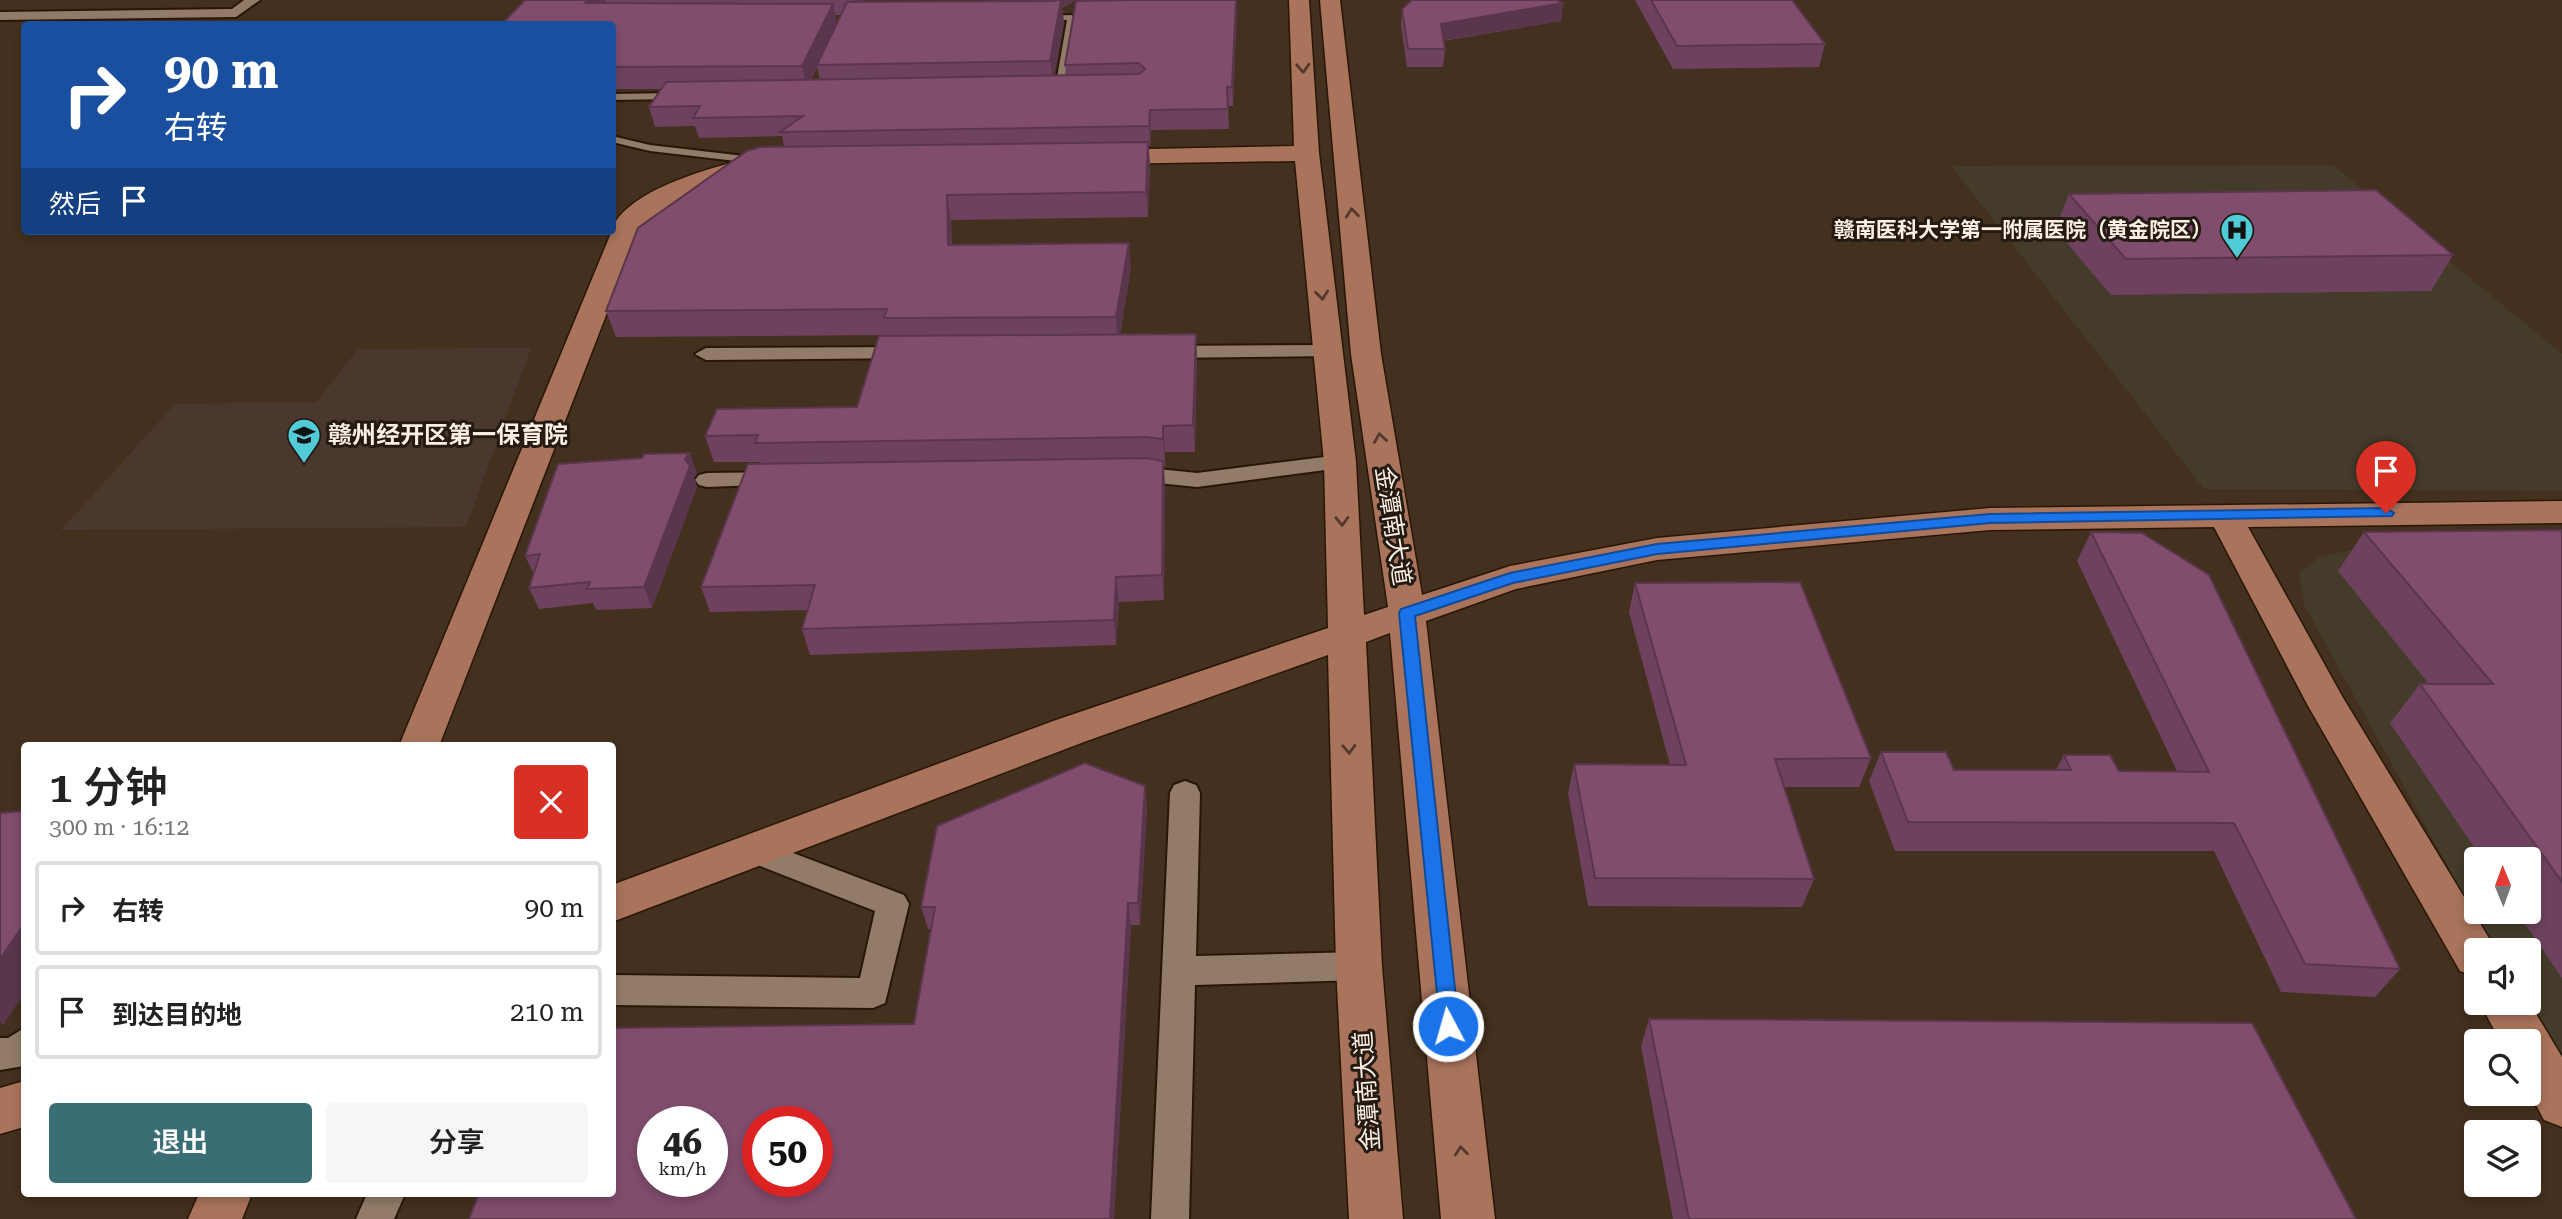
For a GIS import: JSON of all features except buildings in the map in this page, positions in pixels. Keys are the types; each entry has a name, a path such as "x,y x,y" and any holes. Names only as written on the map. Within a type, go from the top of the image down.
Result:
{"main road":[{"name":"金潭南大道","path":"1299,0 1307,153 1340,461 1344,634 1359,966 1376,1219"},
{"name":"金潭南大道","path":"1330,0 1366,354 1407,613 1468,1219"},
{"path":"1070,157 1307,153"},
{"path":"616,903 1070,731 1510,578 1657,549 1990,519 2224,514 2562,512"},
{"path":"2224,514 2327,705 2465,938"},
{"path":"2541,1066 2562,1104"},
{"path":"0,1111 21,1105"},
{"path":"215,1219 225,1197"}],"street":[{"path":"0,16 236,13 253,0"},
{"path":"421,742 629,221 653,201 703,178 779,162"},
{"path":"1148,352 1328,351"},
{"path":"706,354 927,353"},
{"path":"1107,473 1148,472 1197,480 1340,461"},
{"path":"707,480 803,478"},
{"path":"1170,1219 1181,971 1185,793"},
{"path":"616,990 873,993 893,904 757,851"},
{"path":"1181,971 1359,966"},
{"path":"0,1054 18,1054 21,1049"},
{"path":"375,1219 385,1197"}],"lane":[{"path":"1043,18 1071,17 1059,89"},
{"path":"1045,89 1072,89"},
{"path":"616,97 679,96"},
{"path":"616,140 650,148 779,162"}],"shaded area":[{"name":"赣南医科大学第一附属医院（黄金院区）","path":"2333,165 2562,354 2562,491 2204,489 1951,166"},
{"name":"赣州经开区第一保育院","path":"531,348 466,527 61,530 175,404 316,402 358,349"},
{"path":"2562,547 2562,1059 2536,1015 2541,1015 2541,938 2487,938 2480,924 2541,924 2541,847 2464,847 2464,896 2304,605 2299,573 2320,557 2360,548"}],"place":[{"name":"赣南医科大学第一附属医院（黄金院区）","path":"2237,260"},
{"name":"赣州经开区第一保育院","path":"304,465"}],"route":[{"path":"1448,1026 1407,613 1510,578 1657,549 1990,519 2386,513"}]}
